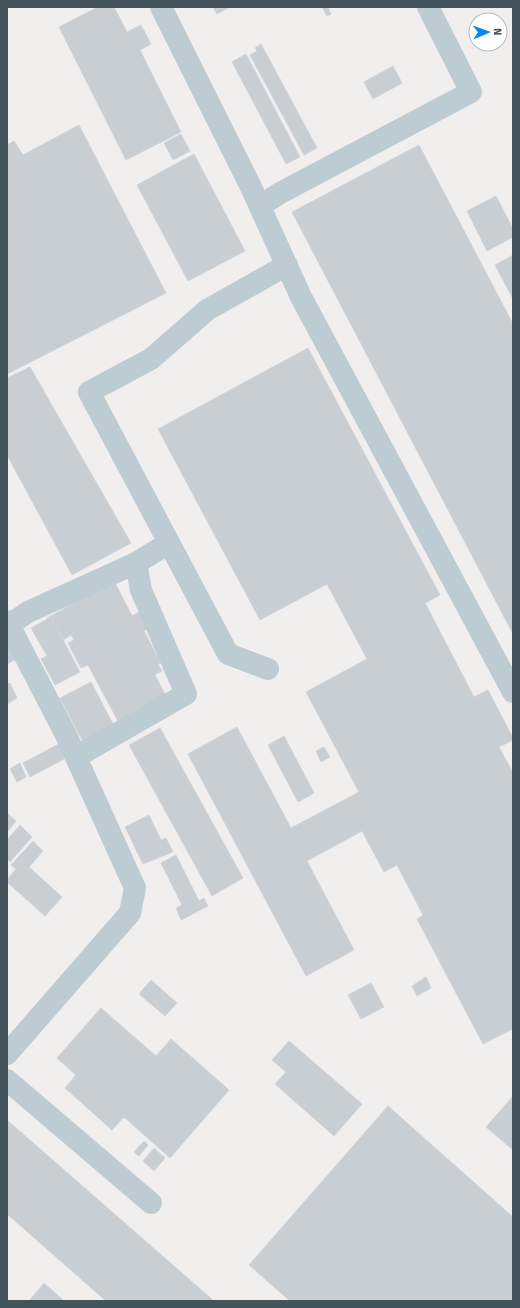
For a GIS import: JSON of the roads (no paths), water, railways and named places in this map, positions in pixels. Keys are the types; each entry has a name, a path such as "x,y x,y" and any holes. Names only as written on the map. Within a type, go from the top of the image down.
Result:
{"street":[{"path":"161,7 260,206 301,297 513,692"},
{"path":"260,206 280,193 471,92 428,7"},
{"path":"268,669 228,654 89,392 152,359 207,310 287,265"},
{"path":"7,1054 130,913 135,888 76,757 8,623 28,612 136,563 169,543"},
{"path":"76,757 186,694 141,590 136,563"},
{"path":"7,1080 151,1202"}]}
